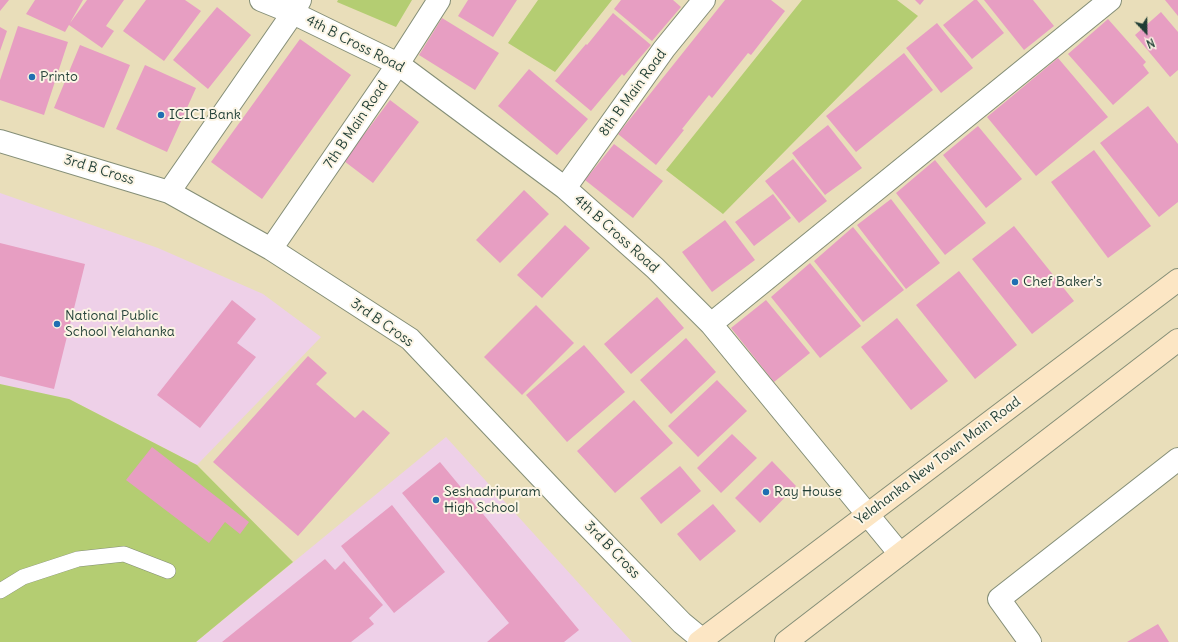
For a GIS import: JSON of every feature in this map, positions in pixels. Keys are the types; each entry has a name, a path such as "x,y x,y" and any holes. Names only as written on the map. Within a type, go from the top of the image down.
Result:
{"main road":[{"name":"Yelahanka New Town Main Road","path":"702,641 866,515 1178,280"},
{"path":"791,640 1178,340"}],"street":[{"name":"4th B Cross Road","path":"260,0 297,7 398,64 565,188 655,268 711,324 866,515 900,554"},
{"name":"7th B Main Road","path":"271,249 398,64 439,0"},
{"name":"8th B Main Road","path":"565,188 664,49 704,0"},
{"path":"711,324 1110,0"},
{"path":"169,192 297,7"},
{"name":"3rd B Cross","path":"0,140 169,192 271,249 410,339 682,623 702,641"},
{"path":"1030,642 999,599 1178,459"}],"lane":[{"path":"0,592 23,577 78,559 124,554 168,571"}],"shaded area":[{"path":"0,193 158,248 263,294 321,337 197,465 69,399 0,530"},
{"name":"Seshadripuram High School","path":"446,437 632,642 196,642"}],"green space":[{"path":"338,0 412,0 396,27 337,2"},
{"path":"538,0 612,0 555,72 508,43"},
{"path":"802,0 897,0 918,16 723,214 666,170"},
{"path":"0,384 69,399 197,465 293,562 196,642 0,642"}],"building":[{"path":"0,0 9,0 0,11"},
{"path":"35,0 83,0 70,23 87,0 124,0 106,26 114,31 102,48 69,25 65,32 26,14"},
{"path":"146,0 185,0 201,11 164,61 123,31"},
{"path":"468,0 517,0 493,37 458,16"},
{"path":"621,0 673,0 681,7 652,41 614,9"},
{"path":"725,0 771,0 785,11 751,55 748,53 712,98 709,95 656,165 618,134"},
{"path":"915,0 924,0 920,5"},
{"path":"974,0 977,0 1004,33 972,59 943,25"},
{"path":"984,0 1033,0 1054,26 1024,50"},
{"path":"1165,0 1178,0 1178,16"},
{"path":"217,7 251,35 208,89 173,60"},
{"path":"1161,12 1178,32 1178,70 1170,77 1135,35"},
{"path":"613,13 651,45 624,76 622,74 591,111 555,81"},
{"path":"442,18 499,53 475,90 419,55"},
{"path":"1108,19 1146,62 1143,65 1149,73 1113,105 1068,54"},
{"path":"937,23 973,68 941,93 906,48"},
{"path":"18,26 68,42 44,115 0,100 0,80"},
{"path":"0,27 7,31 0,51"},
{"path":"300,39 351,75 262,199 211,162"},
{"path":"80,45 130,65 104,128 54,108"},
{"path":"904,53 933,90 856,152 826,116"},
{"path":"1058,58 1108,117 1036,176 987,117"},
{"path":"145,65 196,88 167,152 116,129"},
{"path":"529,69 588,119 557,155 498,106"},
{"path":"390,100 419,122 373,183 344,161"},
{"path":"1148,106 1178,144 1178,202 1159,217 1100,143"},
{"path":"828,125 862,168 825,195 792,153"},
{"path":"978,126 1022,179 986,208 943,155"},
{"path":"614,144 663,181 633,218 585,180"},
{"path":"1094,150 1151,226 1108,258 1051,182"},
{"path":"793,159 827,201 799,223 765,181"},
{"path":"935,160 986,223 945,255 896,193"},
{"path":"524,190 549,214 500,263 476,240"},
{"path":"773,194 791,218 754,246 735,222"},
{"path":"891,199 940,263 906,289 857,225"},
{"path":"725,220 755,260 712,292 682,252"},
{"path":"565,225 590,248 542,298 517,275"},
{"path":"1014,226 1074,301 1032,334 972,259"},
{"path":"853,227 904,290 863,322 814,261"},
{"path":"0,243 85,264 54,389 0,376"},
{"path":"810,263 861,326 820,358 771,297"},
{"path":"959,271 1017,345 975,379 916,305"},
{"path":"657,297 684,328 631,374 604,344"},
{"path":"232,300 256,319 237,343 256,357 200,428 157,395"},
{"path":"766,300 810,353 774,382 731,328"},
{"path":"536,305 574,343 522,395 484,357"},
{"path":"897,318 948,381 911,410 861,347"},
{"path":"686,338 716,372 671,414 640,380"},
{"path":"584,345 625,392 567,442 526,395"},
{"path":"308,356 327,373 316,384 355,418 363,410 390,433 298,536 213,462"},
{"path":"717,380 747,411 698,457 668,426"},
{"path":"634,400 673,443 615,493 577,451"},
{"path":"732,434 757,458 721,493 697,468"},
{"path":"152,447 249,522 240,534 225,522 209,543 126,480"},
{"name":"Ray House","path":"772,461 796,486 760,523 735,498"},
{"path":"440,462 579,630 564,642 487,642 509,623 402,493"},
{"path":"680,466 701,491 661,524 640,498"},
{"path":"713,504 736,531 700,561 677,534"},
{"path":"392,505 445,572 394,613 341,546"},
{"path":"325,559 335,570 344,561 383,605 369,618 374,624 351,642 222,642"},
{"path":"1158,624 1169,642 1127,642"}],"place":[{"name":"Printo","path":"32,77"},
{"name":"ICICI Bank","path":"161,115"},
{"name":"Chef Baker's","path":"1015,282"},
{"name":"National Public School Yelahanka","path":"57,324"},
{"name":"Ray House","path":"766,492"},
{"name":"Seshadripuram High School","path":"436,500"}]}
